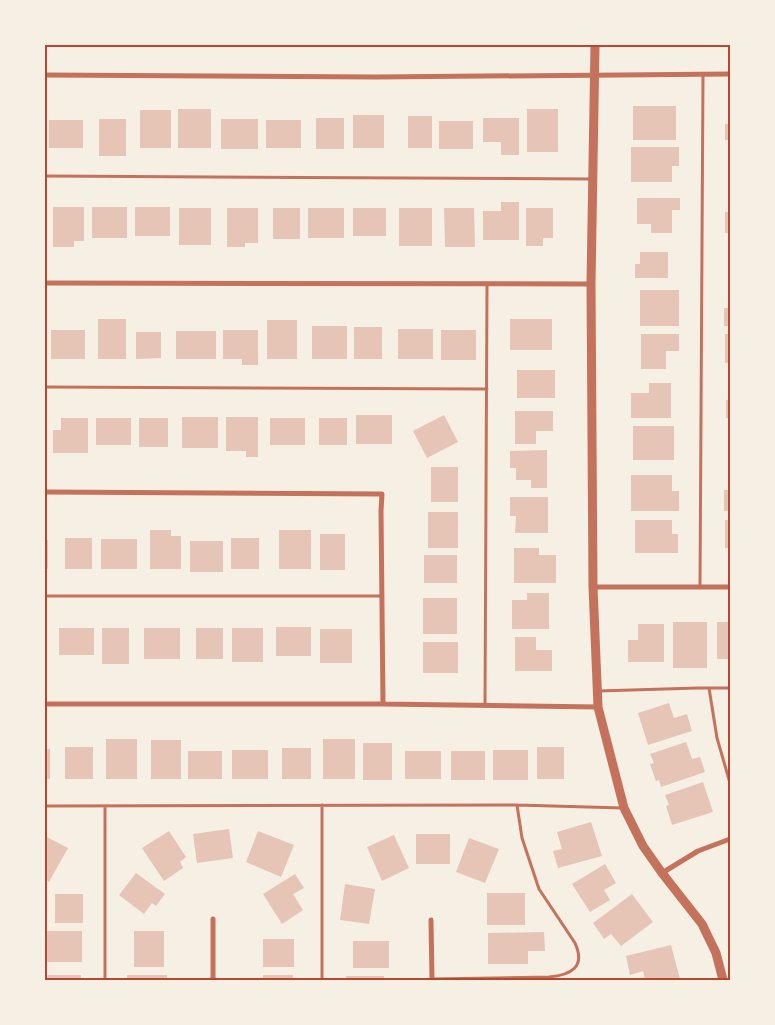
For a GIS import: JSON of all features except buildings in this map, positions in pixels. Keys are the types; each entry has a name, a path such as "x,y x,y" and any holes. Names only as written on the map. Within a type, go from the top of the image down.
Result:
{"street":[{"path":"595,45 592,284 593,587 598,707 624,808 643,846 702,924 716,953 723,980"},
{"path":"45,75 377,77 730,74"},
{"path":"45,283 592,284"},
{"path":"45,492 382,494 383,704"},
{"path":"593,587 730,587"},
{"path":"45,704 383,704 598,707"},
{"path":"662,873 698,851 730,839"},
{"path":"213,919 213,980"},
{"path":"431,920 432,979"}],"lane":[{"path":"700,587 703,74"},
{"path":"45,176 593,179"},
{"path":"485,706 487,284"},
{"path":"45,387 487,389"},
{"path":"45,596 382,596"},
{"path":"709,688 717,738 730,783"},
{"path":"597,692 730,688"},
{"path":"322,805 322,980"},
{"path":"45,806 517,805 624,808"},
{"path":"432,979 561,976 573,970 579,962 579,952 575,943 539,889 522,838 517,805"},
{"path":"105,806 105,980"}]}
